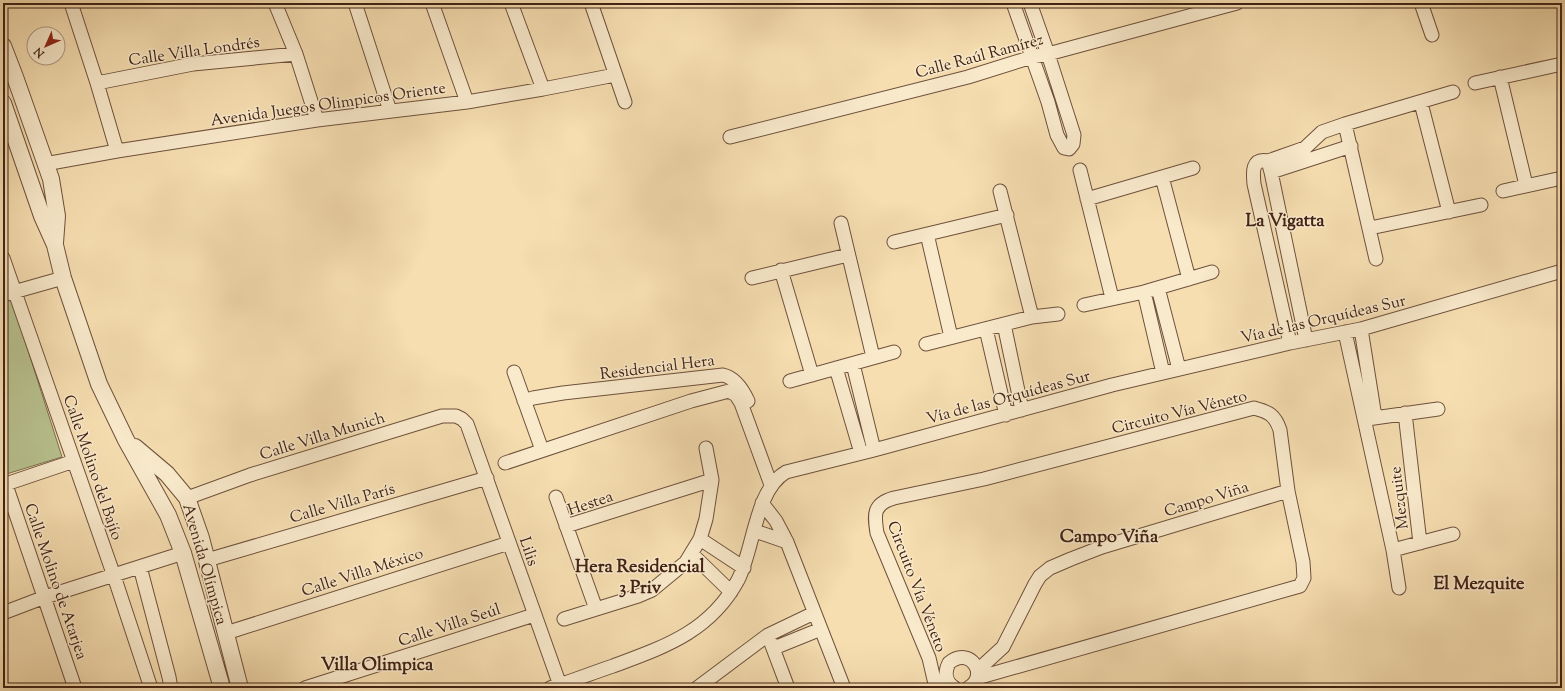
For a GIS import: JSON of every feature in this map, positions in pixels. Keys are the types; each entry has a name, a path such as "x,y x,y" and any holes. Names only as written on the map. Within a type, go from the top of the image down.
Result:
{"street":[{"path":"71,3 117,151"},
{"path":"275,3 296,54 317,120"},
{"path":"355,3 390,111"},
{"path":"432,3 467,102"},
{"path":"511,3 544,89"},
{"path":"591,3 625,102"},
{"path":"1013,3 1057,135 1060,143 1067,149 1073,144 1074,134 1030,3"},
{"name":"Calle Raúl Ramírez","path":"730,138 960,79 1032,57 1237,3"},
{"path":"1421,3 1432,35"},
{"name":"Avenida Olímpica","path":"3,46 51,179 57,216 54,245"},
{"name":"Calle Villa Londrés","path":"97,83 193,64 296,54"},
{"path":"1475,83 1562,64"},
{"name":"Avenida Juegos Olimpicos Oriente","path":"46,164 117,151 317,120 467,102 615,75"},
{"path":"1500,77 1526,185"},
{"path":"1270,166 1305,148 1322,132 1453,92"},
{"name":"Avenida Olímpica","path":"3,103 42,216 54,245 63,278 99,384 126,440 168,515 183,553 222,688"},
{"path":"1421,103 1449,212"},
{"path":"1345,124 1376,259"},
{"path":"1290,343 1254,184 1253,171 1255,165 1262,161 1270,166 1351,146"},
{"path":"1270,166 1306,340"},
{"path":"1087,199 1193,168"},
{"path":"1080,170 1112,298"},
{"path":"1162,177 1189,278"},
{"path":"1503,191 1562,178"},
{"path":"1000,191 1032,317"},
{"path":"1370,228 1481,205"},
{"path":"894,242 1007,215"},
{"path":"841,223 873,357"},
{"path":"926,234 951,337"},
{"path":"752,278 848,255"},
{"name":"Calle Molino del Bajío","path":"3,258 9,293 74,461 151,688"},
{"path":"781,270 812,375"},
{"name":"Vía de las Orquídeas Sur","path":"774,481 791,469 874,450 1112,385 1290,343 1361,329 1562,271"},
{"path":"1084,305 1144,292 1212,272"},
{"path":"9,293 63,278"},
{"path":"1158,288 1179,369"},
{"path":"1144,292 1163,373"},
{"path":"926,344 1032,317 1058,314"},
{"path":"1004,324 1022,410"},
{"path":"986,329 1006,414"},
{"name":"Mezquite","path":"1361,329 1370,418 1393,550 1420,544 1405,413"},
{"name":"Mezquite","path":"1345,332 1370,418"},
{"path":"790,381 894,352"},
{"path":"853,364 874,450"},
{"path":"836,368 860,453"},
{"path":"514,372 542,450"},
{"name":"Residencial Hera","path":"524,402 533,398 726,375 740,386 744,401 774,481"},
{"path":"687,380 691,401"},
{"path":"505,463 691,401 726,391 732,392 744,401"},
{"name":"Circuito Vía Véneto","path":"936,688 929,658 878,533 875,513 878,507 885,500 984,479 1254,408 1270,414 1277,421 1282,440 1288,491 1303,562 1303,582 1297,587 974,679"},
{"path":"1370,418 1438,409"},
{"name":"Calle Villa Munich","path":"187,498 250,475 442,416 456,416 467,424"},
{"name":"Lilis","path":"467,424 510,542 557,687"},
{"name":"Avenida Olímpica","path":"126,440 167,474 187,498 207,560 240,688"},
{"path":"564,619 638,596 652,590 678,571 692,554 700,538 706,519 712,480 706,448"},
{"path":"5,485 74,461"},
{"name":"Calle Villa París","path":"207,560 487,478"},
{"name":"Hestea","path":"596,609 566,526 712,480"},
{"path":"557,687 663,647 691,632 708,619 730,592 744,568 762,503 774,481"},
{"name":"Calle Molino de Atarjea","path":"5,485 45,597 75,688"},
{"name":"Campo Viña","path":"974,679 1003,646 1035,584 1040,576 1050,568 1102,547 1288,491"},
{"path":"556,497 566,526"},
{"path":"762,503 776,521 786,542 844,688"},
{"path":"755,531 786,542"},
{"path":"1420,544 1453,534"},
{"path":"700,538 744,568"},
{"name":"Calle Villa México","path":"226,633 510,542"},
{"path":"1393,550 1399,588"},
{"path":"3,612 183,553"},
{"path":"692,554 730,592"},
{"path":"140,567 171,688"},
{"path":"697,688 768,635 814,613"},
{"name":"Calle Villa Seúl","path":"305,688 534,615"},
{"path":"774,648 821,629"},
{"path":"768,635 788,688"},
{"path":"955,688 946,677 946,668 953,659 965,657 971,660 974,679"},
{"name":"Circuito Vía Véneto","path":"936,688 946,677"}],"green space":[{"path":"11,297 62,457 3,475 3,299"}],"district":[{"name":"La Vigatta","path":"1285,220"},
{"name":"Campo Viña","path":"1109,536"},
{"name":"Hera Residencial 3 Priv","path":"640,576"},
{"name":"El Mezquite","path":"1479,583"},
{"name":"Villa Olimpica","path":"377,664"}]}
